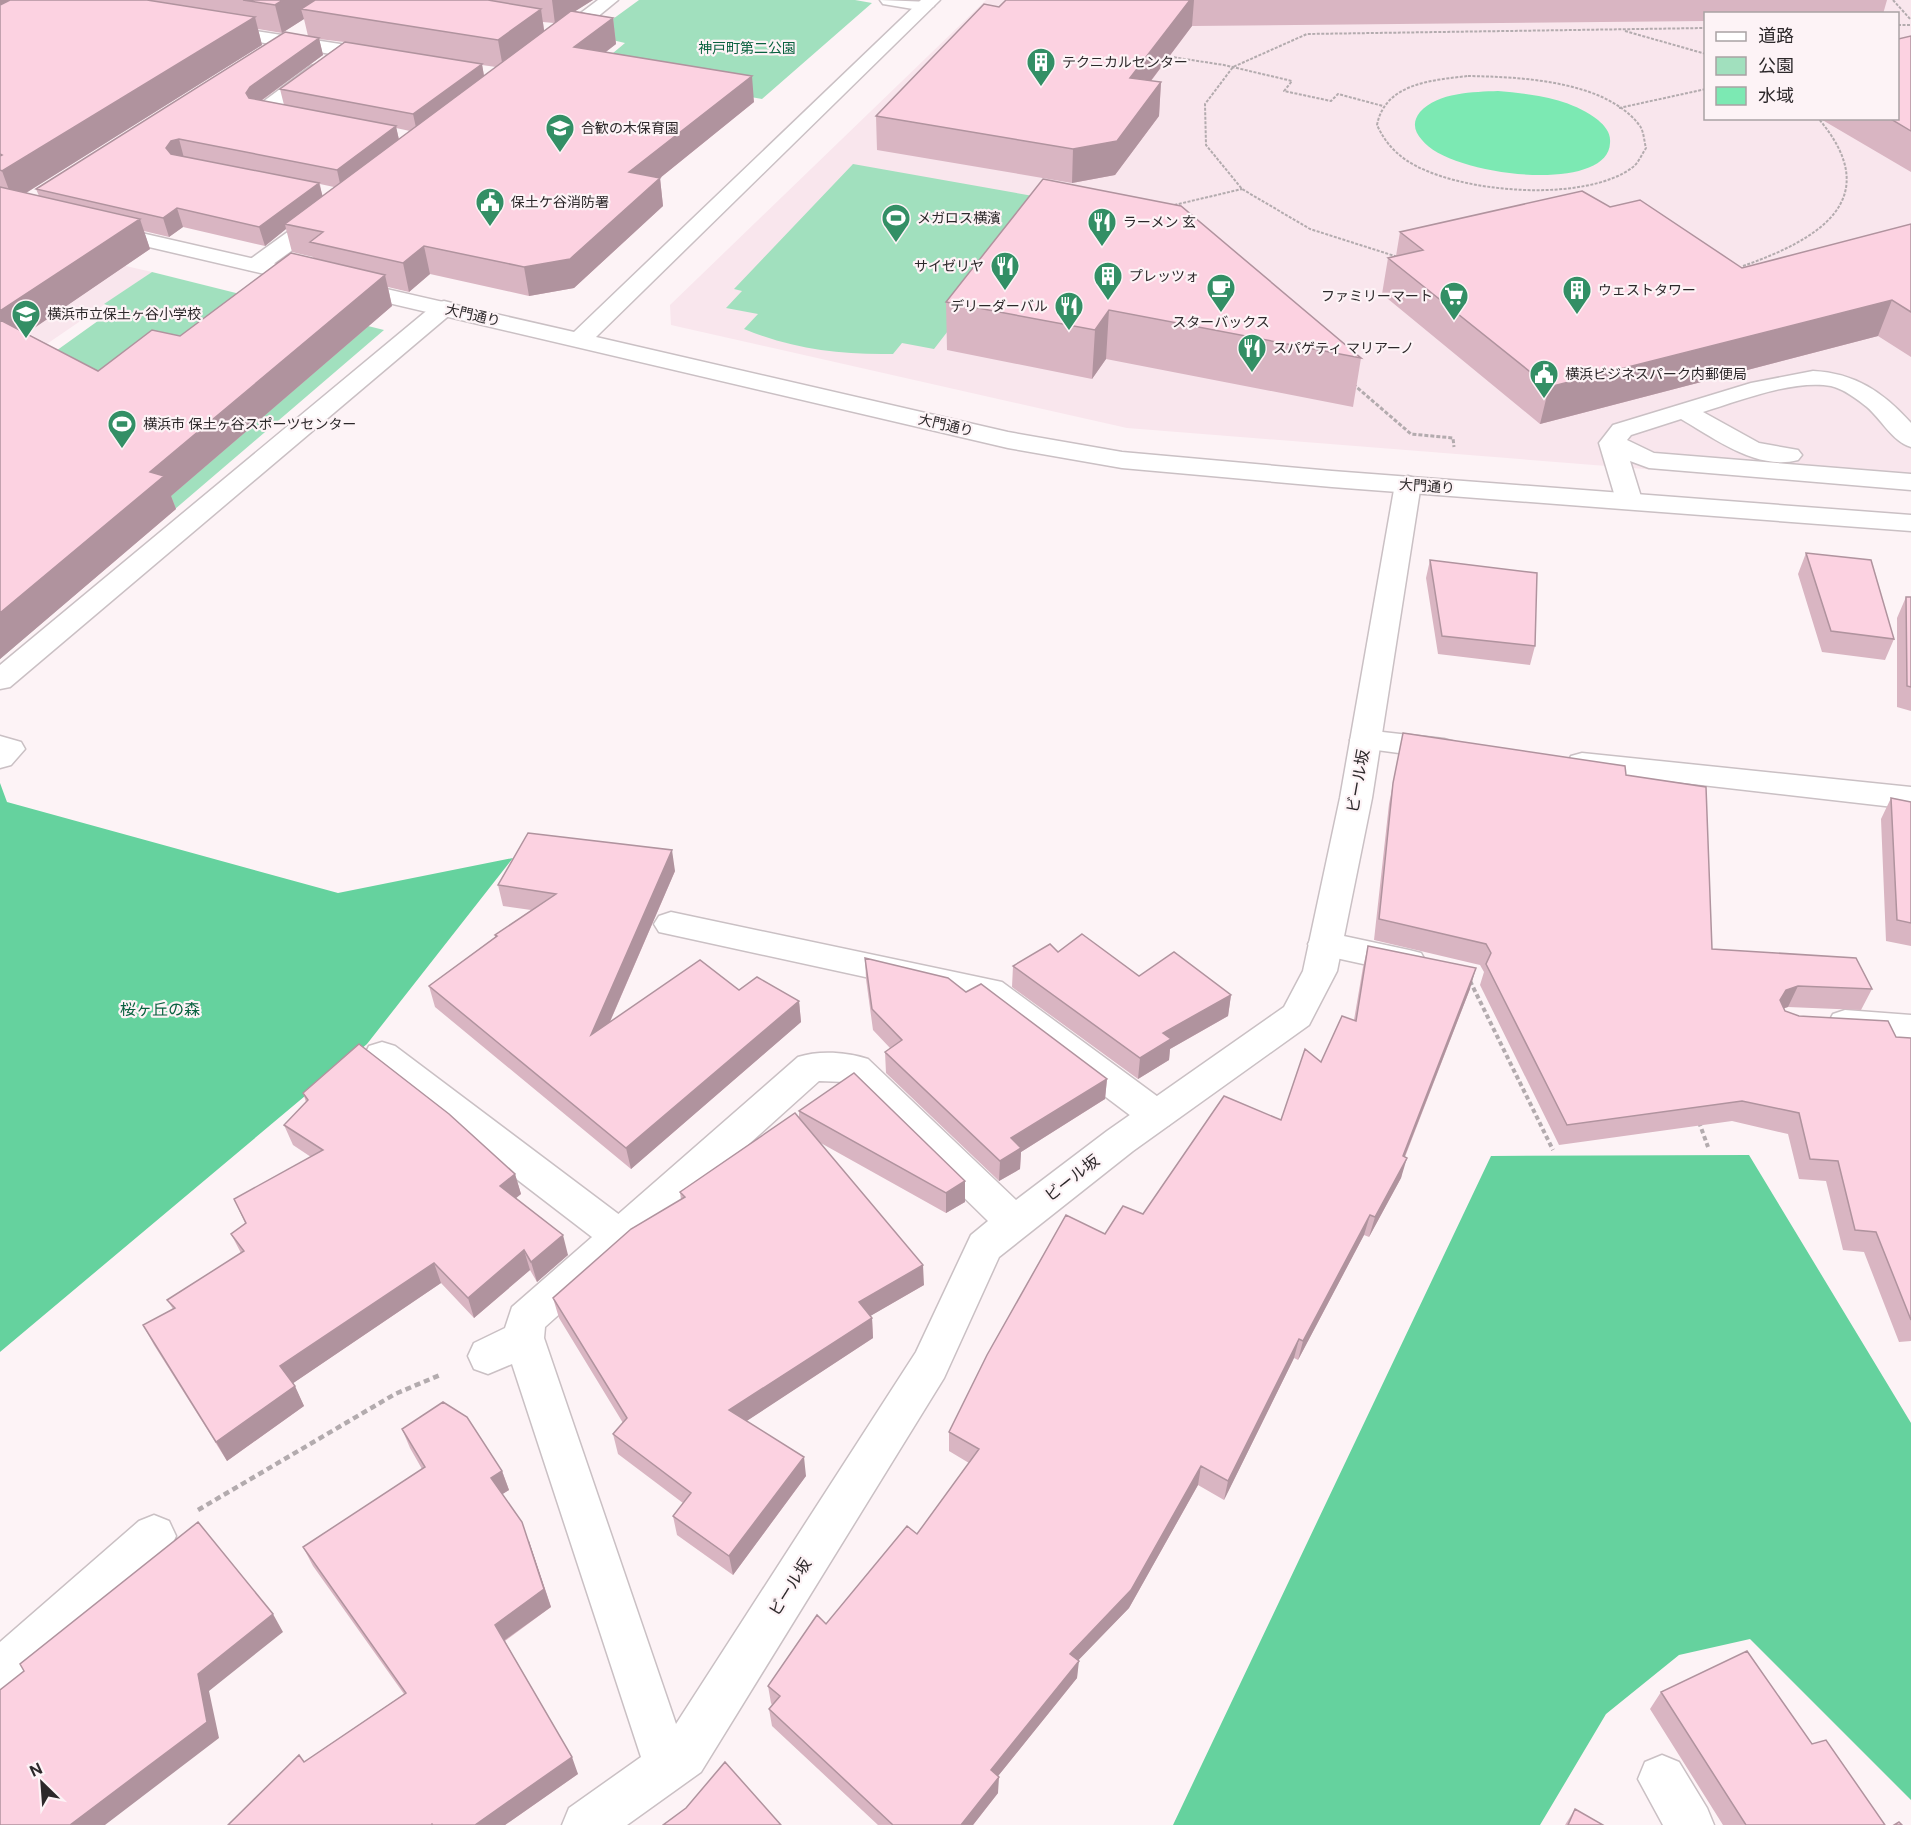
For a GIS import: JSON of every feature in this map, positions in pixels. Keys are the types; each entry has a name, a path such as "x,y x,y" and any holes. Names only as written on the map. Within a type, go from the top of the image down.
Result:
{"street":[{"path":"542,52 609,0"},
{"path":"889,0 928,3"},
{"path":"581,339 928,3"},
{"path":"266,54 313,24"},
{"path":"203,28 403,60"},
{"path":"544,29 567,33"},
{"path":"309,120 263,111 344,51"},
{"path":"258,266 339,204"},
{"name":"大門通り","path":"87,226 1008,440 1122,460 1911,523"},
{"path":"0,680 444,308"},
{"path":"1612,443 1622,430 1684,411 1784,382 1830,378 1858,389 1880,405 1911,439"},
{"path":"1684,411 1752,449 1772,454 1854,461"},
{"path":"1612,443 1649,460 1911,482"},
{"path":"1612,443 1629,500"},
{"name":"ビール坂","path":"586,1825 684,1755 930,1365 985,1246 1156,1114 1297,1016 1320,971 1365,740 1408,484"},
{"path":"1365,740 1472,752"},
{"path":"0,746 10,749 0,758"},
{"path":"1555,760 1911,798"},
{"path":"671,924 990,991 1156,1114"},
{"path":"1325,944 1466,975"},
{"path":"1812,1022 1911,1028"},
{"path":"382,1056 619,1236"},
{"path":"667,1766 524,1338 526,1319 811,1067 855,1069 1015,1223"},
{"path":"488,1356 524,1338"},
{"path":"0,1672 154,1536"},
{"path":"1662,1779 1690,1825"}],"path":[{"path":"1893,0 1911,20"},
{"path":"1404,259 1310,229 1242,189 1206,146 1205,104 1233,68 1306,34 1704,28"},
{"path":"1618,29 1704,53"},
{"path":"1155,55 1292,81 1284,91 1331,102 1338,94 1383,106"},
{"path":"1468,76 1509,76 1551,82 1588,93 1619,108 1641,128 1646,148 1633,167 1603,182 1560,190 1510,189 1460,181 1417,165 1389,146 1377,125 1383,106 1401,91 1431,81 1468,76"},
{"path":"1619,108 1704,90"},
{"path":"1743,267 1794,247 1829,222 1847,193 1848,163 1833,132 1820,120"},
{"path":"1164,208 1242,189"},
{"path":"1349,380 1411,434 1453,438 1454,449"},
{"path":"1466,975 1553,1150"},
{"path":"1697,1117 1708,1147"},
{"path":"154,1536 395,1394 488,1356"}],"shaded area":[{"path":"986,0 1911,0 1911,490 1127,428 671,325 670,305"},
{"name":"横浜市立保土ヶ谷小学校","path":"0,237 152,272 0,376"}],"green space":[{"name":"神戸町第二公園","path":"639,0 855,0 872,3 762,99 594,69 625,43 591,35"},
{"name":"メガロス横濱","path":"853,164 1050,199 934,349 902,343 893,354 873,354 835,352 799,346 744,329 758,314 726,308 742,291 734,289"},
{"name":"横浜市 保土ヶ谷スポーツセンター","path":"152,272 384,330 0,659 0,391 116,308 104,304"},
{"name":"桜ヶ丘の森","path":"0,783 7,802 338,893 513,858 367,1044 0,1352"},
{"path":"1749,1155 1911,1423 1911,1800 1750,1639 1679,1655 1606,1714 1540,1825 1173,1825 1491,1156"}],"water":[{"path":"1498,91 1550,98 1575,107 1598,120 1610,136 1610,143 1602,159 1584,170 1557,174 1525,174 1493,170 1462,163 1438,153 1417,133 1415,123 1417,116 1436,100 1457,94"}],"building":[{"path":"10,0 147,0 255,17 2,171 0,170 0,156 2,155 0,154 0,5"},
{"path":"243,0 283,0 275,5"},
{"path":"315,0 488,0 541,9 498,40 301,9"},
{"path":"1006,0 1190,0 1130,78 1161,82 1117,141 1073,149 876,116 984,4 999,7"},
{"path":"571,11 613,18 574,47 752,76 629,172 660,178 570,259 524,267 424,246 403,263 310,242 323,232 285,224"},
{"path":"285,32 319,38 250,87 246,93 249,98 396,126 337,170 179,139 171,141 166,148 171,154 319,183 259,227 177,208 163,218 36,189"},
{"path":"1911,36 1911,131 1892,120 1899,120 1899,39"},
{"path":"345,42 482,64 413,114 280,89"},
{"path":"1043,179 1181,206 1361,358 1109,310 1095,330 946,302"},
{"path":"0,187 140,219 0,311"},
{"path":"1582,191 1610,207 1640,200 1742,268 1911,224 1911,312 1892,300 1549,387 1388,258 1423,250 1400,232"},
{"name":"横浜市 保土ヶ谷スポーツセンター","path":"291,253 385,275 150,472 164,476 0,613 0,320 98,371 152,330 180,336"},
{"path":"1806,553 1871,560 1894,639 1831,631"},
{"path":"1430,560 1537,573 1535,646 1442,636"},
{"path":"1906,597 1911,597 1911,687 1907,686"},
{"path":"1403,733 1625,766 1626,775 1706,787 1712,949 1856,958 1872,989 1798,986 1786,990 1780,1000 1785,1011 1799,1016 1888,1021 1896,1037 1911,1038 1911,1320 1876,1232 1855,1230 1838,1161 1810,1159 1799,1113 1742,1101 1567,1125 1486,964 1491,953 1486,944 1379,919 1393,783"},
{"path":"1891,798 1911,802 1911,923 1897,920"},
{"path":"528,833 672,850 591,1035 700,960 739,990 757,977 799,1001 626,1148 429,986 497,936 495,935 556,894 498,885"},
{"path":"1082,934 1139,976 1174,952 1231,995 1163,1033 1171,1039 1140,1058 1013,966 1050,944 1058,952"},
{"path":"1368,946 1476,968 1403,1156 1407,1158 1375,1217 1370,1215 1303,1341 1299,1339 1228,1481 1201,1466 1131,1590 1070,1654 1079,1661 991,1770 999,1777 961,1825 893,1825 769,1709 780,1696 768,1686 817,1615 826,1624 907,1526 917,1534 979,1449 949,1432 987,1355 1066,1215 1105,1234 1123,1206 1143,1214 1224,1096 1281,1120 1305,1049 1321,1062 1342,1016 1356,1021"},
{"path":"865,958 948,978 966,992 981,984 1107,1079 1011,1138 1021,1148 1000,1161 885,1052 902,1040 872,1009"},
{"path":"359,1044 449,1114 515,1174 500,1186 563,1235 531,1262 524,1250 468,1298 434,1263 280,1366 295,1386 216,1442 143,1325 175,1308 167,1300 244,1251 231,1234 246,1223 234,1199 323,1150 284,1125 308,1100 303,1093"},
{"path":"854,1073 965,1181 946,1193 799,1111"},
{"path":"795,1113 923,1265 859,1302 872,1318 729,1410 804,1457 729,1556 673,1516 691,1493 613,1434 627,1418 553,1298 631,1229 685,1197 680,1192"},
{"path":"443,1402 467,1417 502,1471 491,1478 522,1522 544,1589 495,1625 572,1757 475,1825 228,1825 299,1755 304,1762 406,1693 303,1547 425,1467 402,1429"},
{"path":"198,1522 273,1614 198,1674 207,1722 70,1825 0,1825 0,1690 24,1671 20,1664"},
{"path":"1747,1651 1812,1744 1826,1740 1885,1825 1746,1825 1661,1692"},
{"path":"725,1762 781,1825 663,1825 686,1808"},
{"path":"1575,1809 1603,1825 1568,1825"}],"place":[{"name":"テクニカルセンター","path":"1041,88"},
{"name":"合歓の木保育園","path":"560,154"},
{"name":"保土ケ谷消防署","path":"490,228"},
{"name":"メガロス横濱","path":"896,244"},
{"name":"ラーメン 玄","path":"1102,248"},
{"name":"サイゼリヤ","path":"1005,292"},
{"name":"プレッツォ","path":"1108,302"},
{"name":"スターバックス","path":"1221,314"},
{"name":"ウェストタワー","path":"1577,316"},
{"name":"ファミリーマート","path":"1454,322"},
{"name":"デリーダーバル","path":"1069,332"},
{"name":"横浜市立保土ヶ谷小学校","path":"26,340"},
{"name":"スパゲティ マリアーノ","path":"1252,374"},
{"name":"横浜ビジネスパーク内郵便局","path":"1544,400"},
{"name":"横浜市 保土ヶ谷スポーツセンター","path":"122,450"}]}
